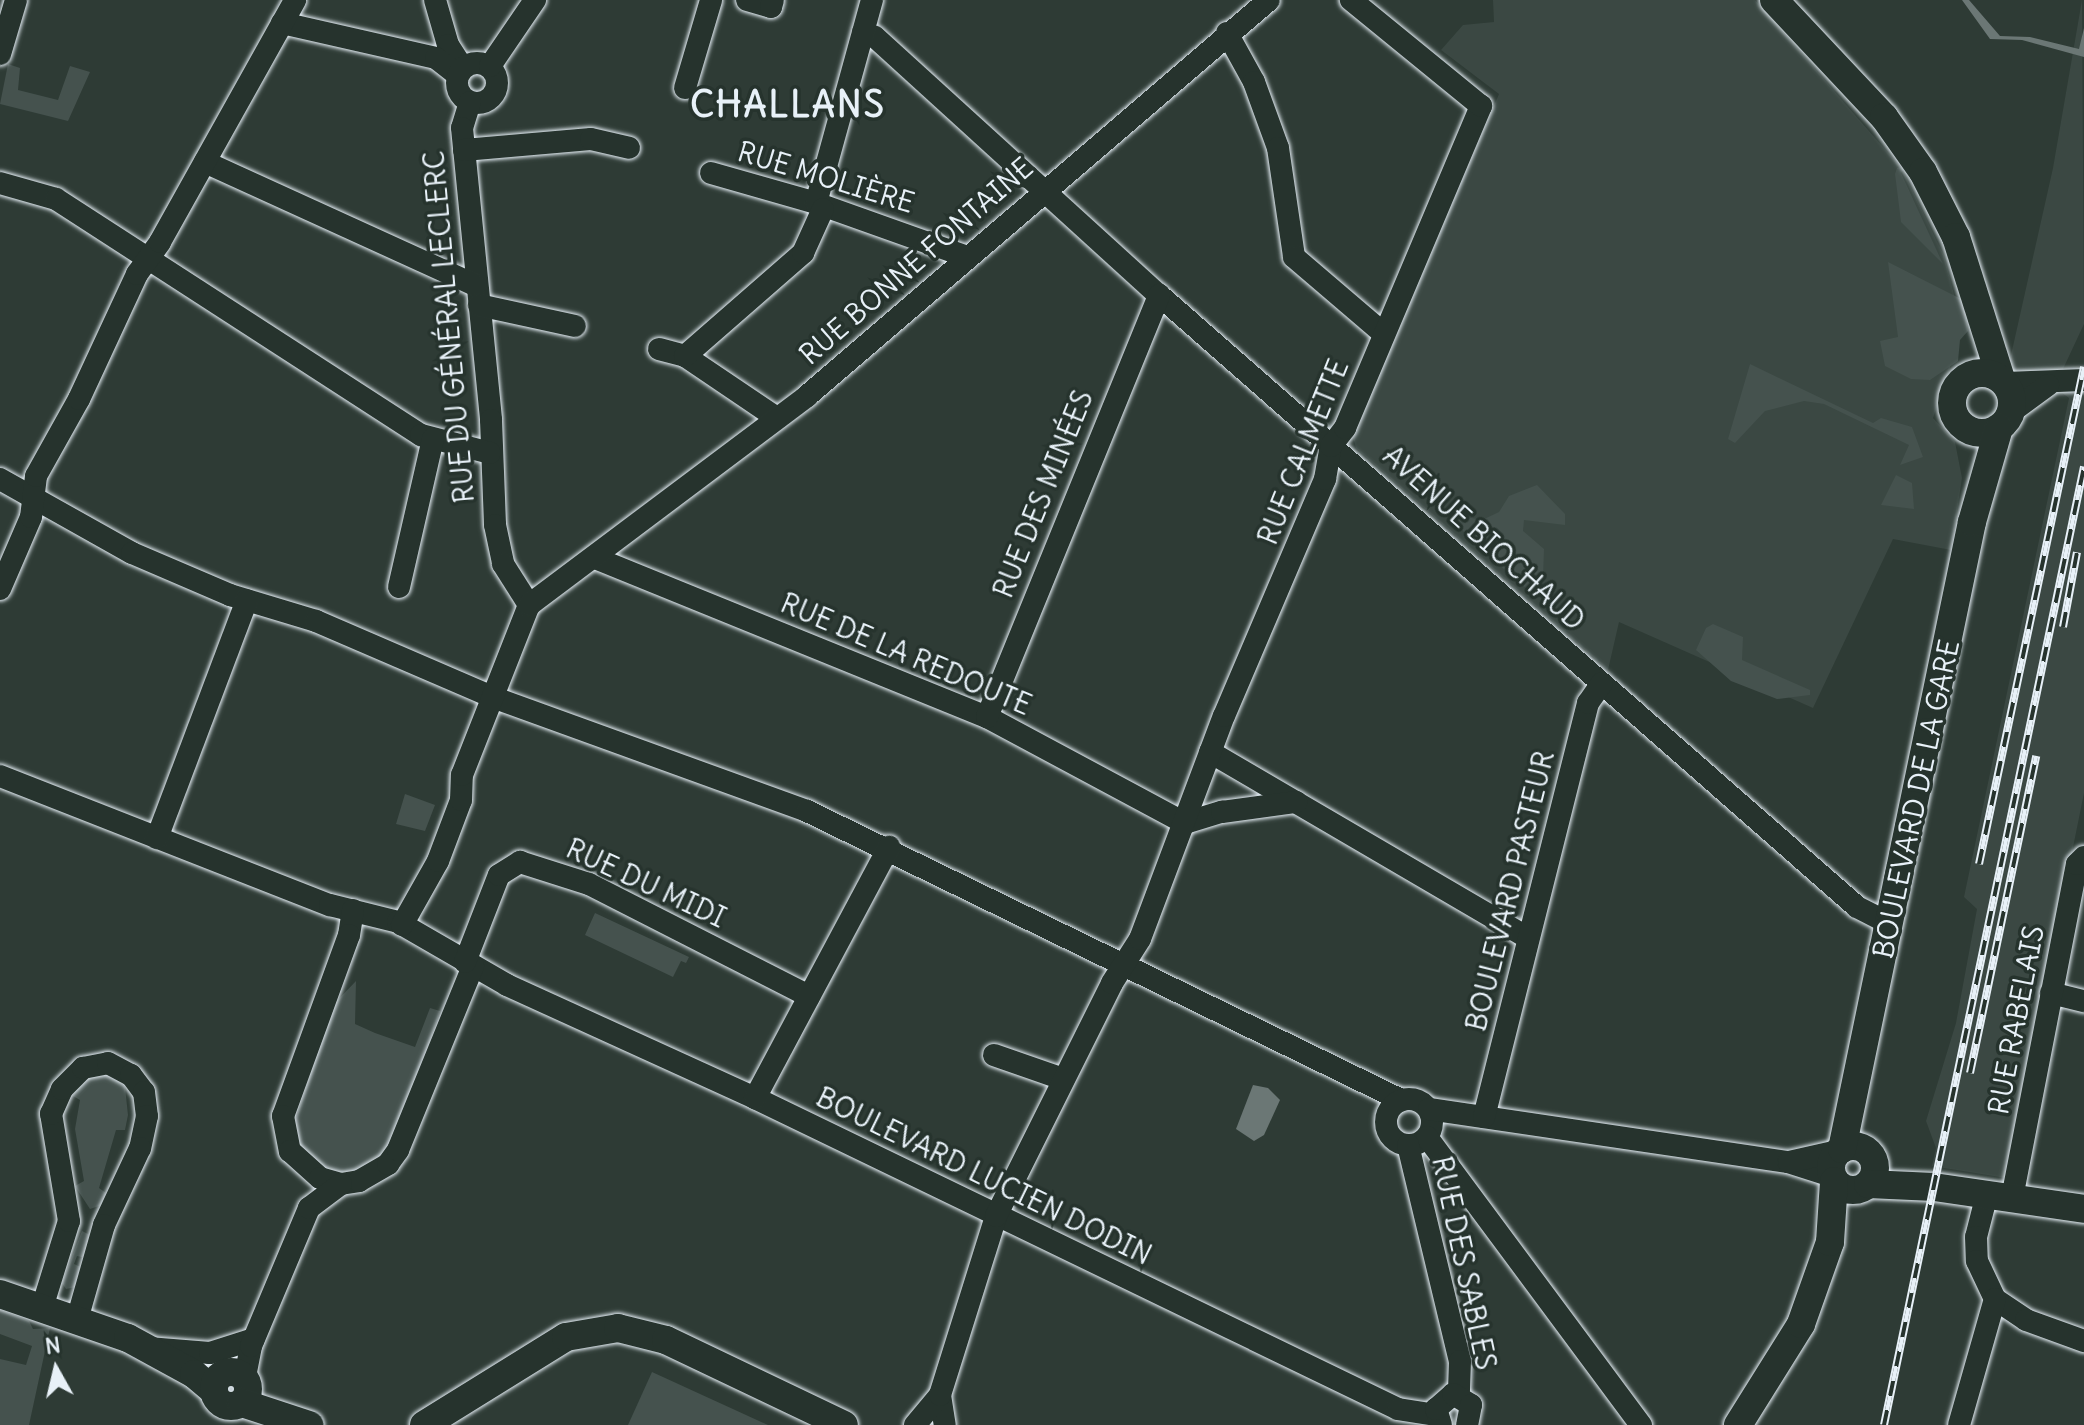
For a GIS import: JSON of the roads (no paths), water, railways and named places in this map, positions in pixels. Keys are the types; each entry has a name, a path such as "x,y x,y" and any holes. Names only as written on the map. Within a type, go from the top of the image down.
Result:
{"main road":[{"path":"1774,0 1884,117 1917,162 1956,237 2003,381 2005,420 1972,522"},
{"path":"1972,522 1966,429 1951,405 1956,388 1966,377 1978,309"},
{"path":"1966,377 1984,373 2003,381"},
{"path":"1966,429 1983,434 2005,420"},
{"name":"BOULEVARD DE LA GARE","path":"1738,1425 1801,1324 1852,1168 1856,1075 1972,522"},
{"path":"1852,1168 1929,1187 2084,1209"},
{"path":"0,1294 148,1348 225,1395 309,1425"},
{"path":"424,1425 566,1337 618,1328 666,1340 844,1425"}],"street":[{"path":"0,54 16,0"},
{"path":"0,589 31,517 36,476 148,255 205,162 295,0"},
{"path":"435,0 448,45 461,72 460,94 470,102 487,101 495,93 497,75 490,66 479,62 461,72"},
{"path":"490,66 535,0"},
{"path":"685,88 711,0"},
{"path":"747,0 772,3"},
{"path":"685,356 803,253 820,206 872,0"},
{"name":"RUE BONNE FONTAINE","path":"529,605 777,418 948,279 968,257 1044,190 1269,0"},
{"name":"RUE CALMETTE","path":"940,1395 996,1216 1124,961 1140,939 1210,752 1325,479 1331,446 1345,428 1481,106 1351,0"},
{"path":"282,23 436,58 461,72"},
{"name":"AVENUE BIOCHAUD","path":"863,32 875,37 1159,295 1857,907 1888,923"},
{"path":"1227,33 1254,82 1278,148 1294,257 1384,334"},
{"name":"RUE DU GÉNÉRAL LECLERC","path":"470,102 462,128 498,548 529,605"},
{"path":"464,150 591,139 629,148"},
{"path":"205,162 477,295 575,326"},
{"name":"RUE MOLIÈRE","path":"711,173 820,206 968,257"},
{"path":"0,183 56,199 433,439 490,453"},
{"name":"RUE DES MINÉES","path":"987,717 1159,295"},
{"path":"659,349 685,356 777,418"},
{"path":"2003,381 2048,385 2084,380"},
{"path":"2005,420 2048,385"},
{"path":"399,587 433,439"},
{"path":"0,479 32,500 132,553 247,600 369,642 495,698 743,786 889,847 1401,1100 1417,1100 1424,1130 1641,1425"},
{"name":"RUE DE LA REDOUTE","path":"595,558 987,717 1185,823"},
{"path":"157,838 247,600"},
{"path":"402,925 438,861 461,800 462,775 495,698 529,605"},
{"name":"BOULEVARD PASTEUR","path":"1477,1117 1588,703 1602,683"},
{"path":"1210,752 1527,937"},
{"name":"BOULEVARD LUCIEN DODIN","path":"0,776 157,838 402,925 507,985 755,1098 1398,1409 1439,1420"},
{"path":"1185,823 1222,812 1296,802"},
{"path":"755,1098 889,847"},
{"name":"RUE RABELAIS","path":"1995,1299 1977,1261 1999,1196 2051,993 2077,864 2084,857"},
{"name":"RUE DU MIDI","path":"309,1208 341,1184 374,1175 398,1150 462,960 499,875 520,862 589,884 809,996"},
{"path":"225,1395 252,1343 309,1208 297,1163 283,1133 283,1116 349,935 353,910"},
{"path":"2051,993 2084,1001"},
{"path":"994,1055 1063,1079"},
{"path":"42,1308 69,1221 67,1188 53,1149 51,1114 62,1089 83,1068 108,1063 131,1075 144,1092 147,1116 140,1148 104,1225 77,1320"},
{"path":"1401,1100 1389,1110 1386,1125 1393,1139 1424,1130 1459,1110 1477,1117 1788,1162 1852,1168"},
{"name":"RUE DES SABLES","path":"1424,1130 1460,1361 1459,1394 1471,1405 1467,1425"},
{"path":"297,1163 341,1184"},
{"path":"1959,1425 1995,1299 2026,1320 2084,1341"},
{"path":"148,1348 210,1353 252,1343"},
{"path":"1439,1420 1442,1399 1459,1394"},
{"path":"915,1425 940,1395"},
{"path":"940,1395 945,1425"}],"railway":[{"path":"1979,864 2084,367"},
{"path":"1884,1425 2084,467"},
{"path":"2063,627 2077,552"},
{"path":"1970,1073 2036,756"}],"district":[{"name":"CHALLANS","path":"788,105"}]}
